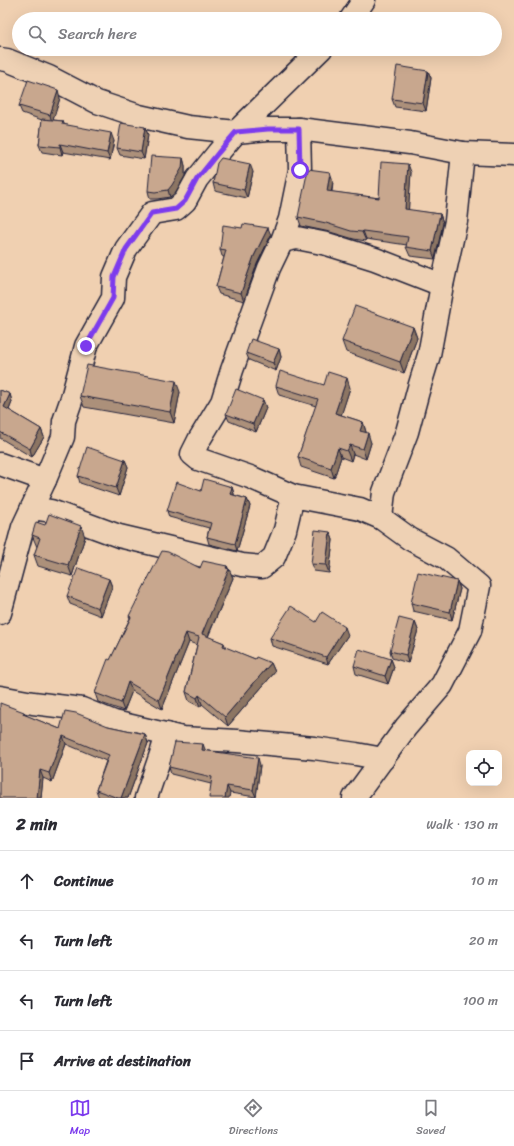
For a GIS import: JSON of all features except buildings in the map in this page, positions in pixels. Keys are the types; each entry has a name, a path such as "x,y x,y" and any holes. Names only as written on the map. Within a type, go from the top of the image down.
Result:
{"street":[{"path":"356,12 364,0"},
{"path":"0,613 23,527 63,437 64,421 72,398 86,346 113,298 114,277 126,249 152,213 176,209 185,201 197,179 236,132 314,56"},
{"path":"0,59 7,60 49,77 97,102 139,116 188,127 236,132 268,129 299,129 410,143 463,153 514,155"},
{"path":"299,129 300,170 290,219 269,268 234,364 222,402 192,454 198,459 250,477 293,496 360,509 381,518 410,539 446,558 479,586 470,631 442,685 406,727 354,798"},
{"path":"381,518 384,492 407,432 429,355 456,221 463,153"},
{"path":"282,240 297,238 327,244 375,259 442,285"},
{"path":"0,464 45,480"},
{"path":"32,508 51,511 119,536 242,565 262,567 274,557 285,530 293,496"},
{"path":"0,696 33,703 82,709 114,722 182,738 314,748 383,759"},
{"path":"146,798 167,734"}],"route":[{"path":"86,346 113,298 114,277 126,249 152,213 176,209 185,201 197,179 236,132 268,129 299,129 300,170"}]}
